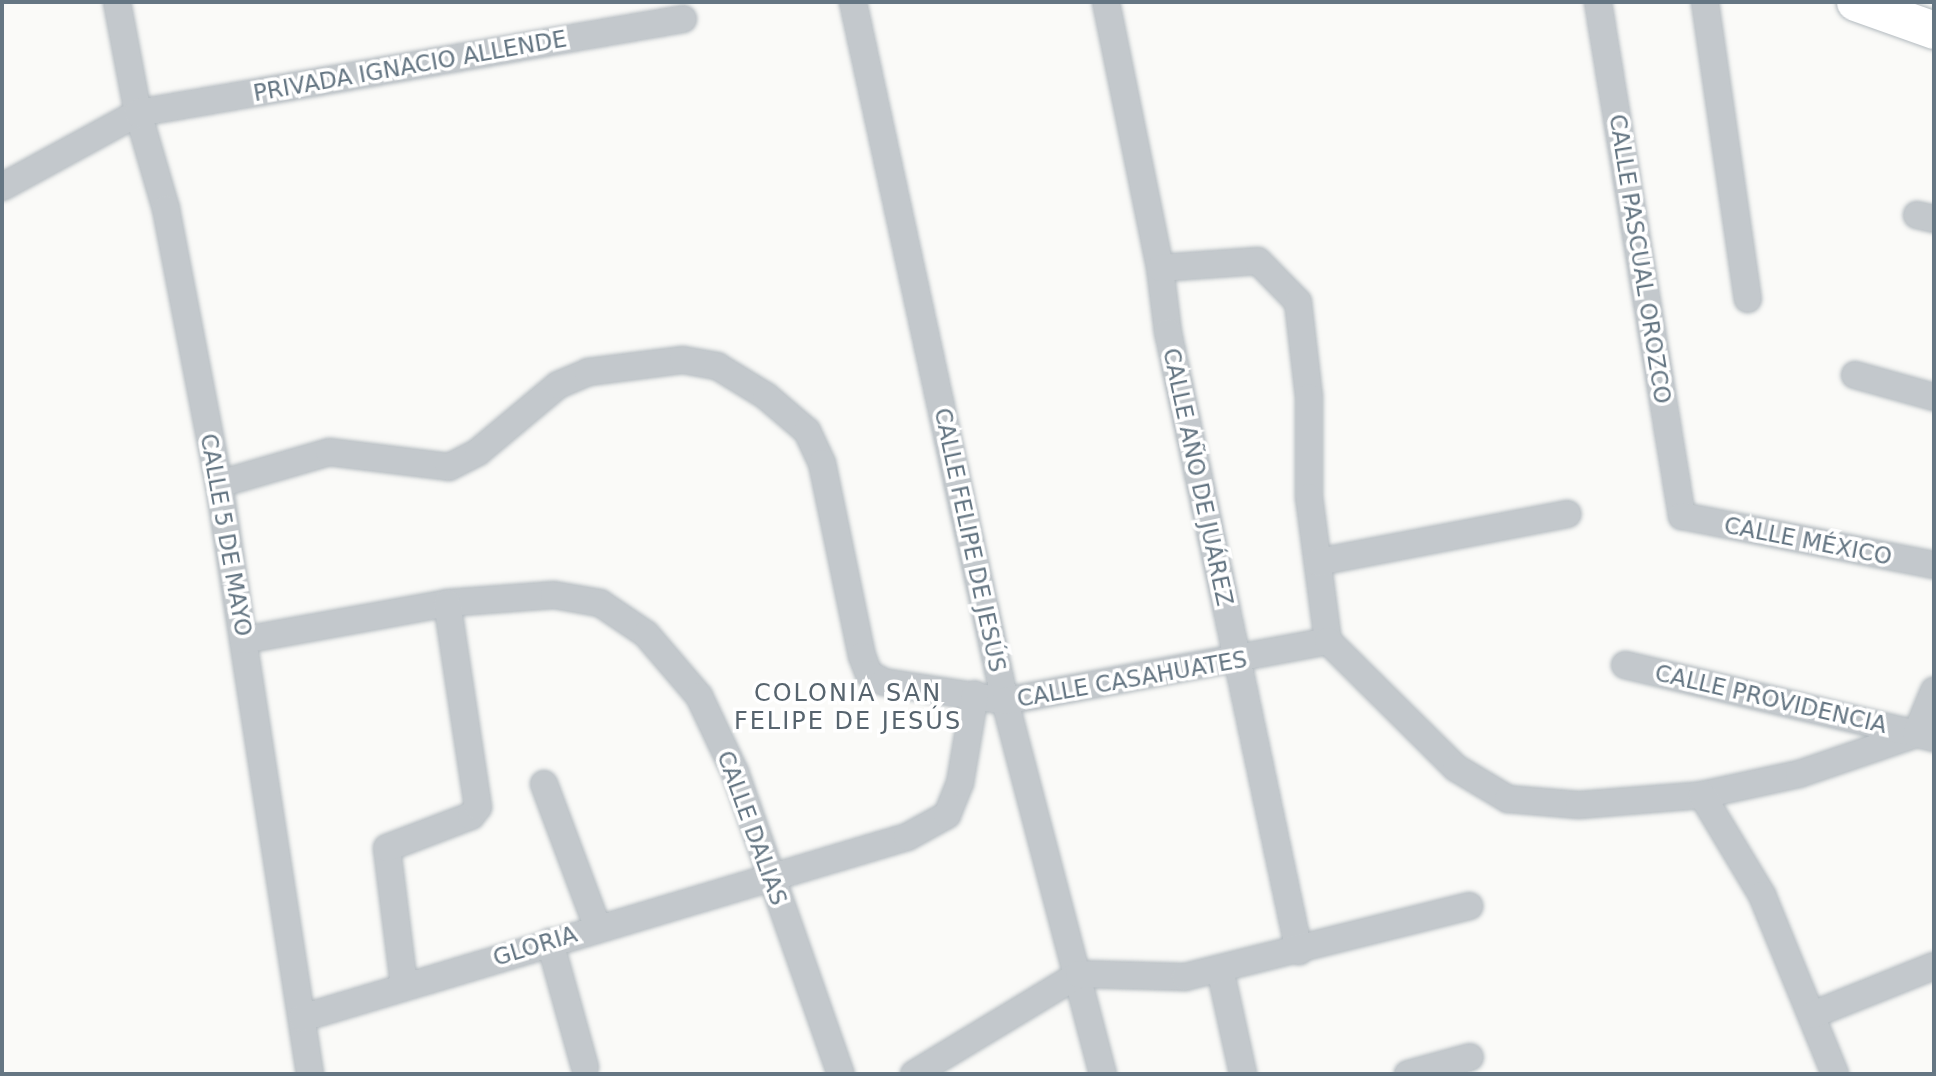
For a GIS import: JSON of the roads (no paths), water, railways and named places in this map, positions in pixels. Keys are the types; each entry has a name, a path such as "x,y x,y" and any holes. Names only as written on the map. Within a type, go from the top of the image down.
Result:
{"street":[{"name":"CALLE 5 DE MAYO","path":"117,2 138,113 166,209 219,484 310,1074"},
{"name":"CALLE FELIPE DE JESÚS","path":"853,2 1005,701 1079,974 1103,1074"},
{"name":"CALLE AÑO DE JUÁREZ","path":"1106,2 1160,268 1168,332 1299,951"},
{"name":"CALLE PASCUAL OROZCO","path":"1598,2 1682,516"},
{"path":"1705,2 1748,299"},
{"path":"1856,2 1934,30"},
{"name":"PRIVADA IGNACIO ALLENDE","path":"2,187 138,113 682,19"},
{"path":"1160,268 1258,261 1298,302 1309,397 1309,497 1328,641 1456,768 1508,799 1579,805 1702,795 1799,774 1925,736 1934,691"},
{"name":"CALLE CASAHUATES","path":"219,484 329,452 449,467 478,452 558,385 588,372 683,360 717,366 766,396 807,431 822,463 869,674 884,682 975,694 1005,701 1236,662 1328,641"},
{"path":"1855,375 1934,397"},
{"path":"1318,562 1567,514"},
{"name":"CALLE MÉXICO","path":"1682,516 1934,565"},
{"name":"CALLE DALIAS","path":"244,640 447,603 554,594 600,603 646,634 699,696 735,772 769,877 841,1074"},
{"path":"404,985 387,848 471,816 478,807 447,603"},
{"name":"CALLE PROVIDENCIA","path":"1625,665 1925,736"},
{"name":"GLORIA","path":"302,1018 597,926 907,837 947,815 960,783 975,694"},
{"path":"544,784 597,926"},
{"path":"1702,795 1762,895 1835,1074"},
{"path":"914,1074 1079,974 1185,977 1299,951 1469,906"},
{"path":"550,942 585,1067"},
{"path":"1812,1015 1934,966"},
{"path":"1220,970 1243,1074"},
{"path":"1408,1074 1470,1057"}],"district":[{"name":"COLONIA SAN FELIPE DE JESÚS","path":"848,708"}]}
